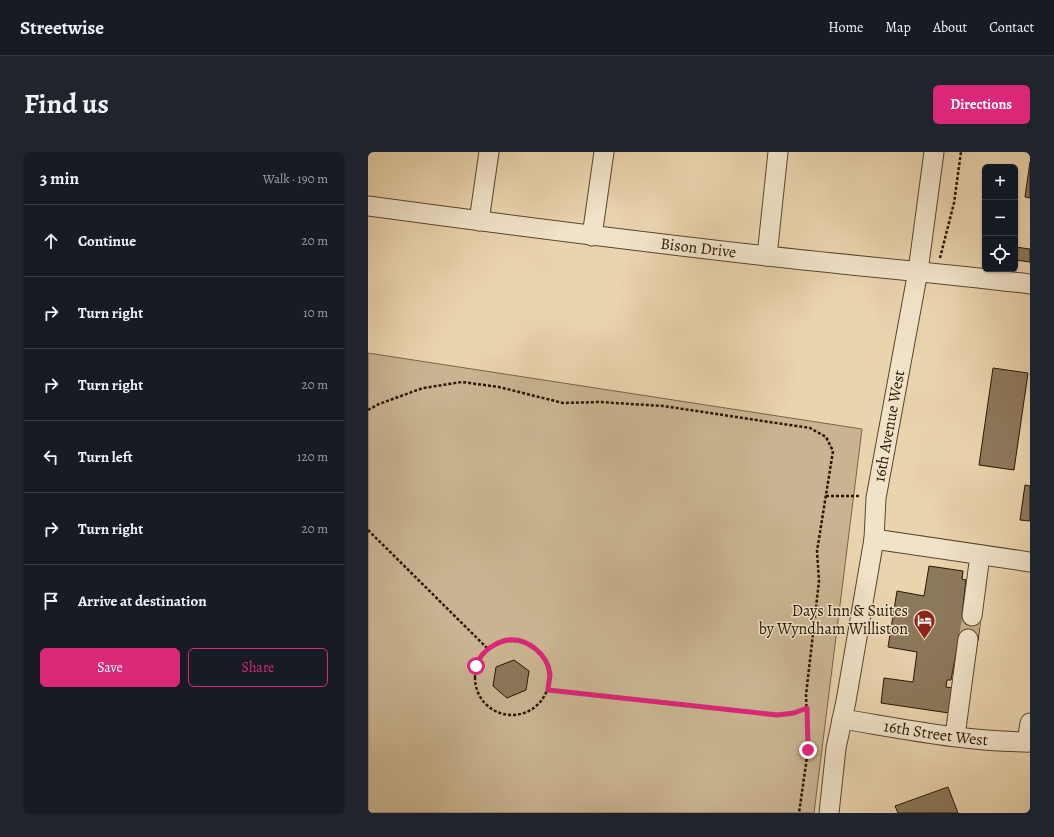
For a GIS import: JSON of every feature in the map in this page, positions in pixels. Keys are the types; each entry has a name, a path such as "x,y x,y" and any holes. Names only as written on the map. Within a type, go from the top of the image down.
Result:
{"street":[{"path":"479,222 489,152"},
{"path":"592,236 604,152"},
{"path":"767,256 778,152"},
{"name":"16th Avenue West","path":"829,813 836,748 874,539 876,498 918,271 934,152"},
{"name":"Bison Drive","path":"368,206 592,236 767,256 950,274 1030,284"},
{"path":"874,539 1030,562"},
{"path":"972,616 980,554"},
{"path":"955,736 968,640"},
{"name":"16th Street West","path":"844,710 955,736 1010,742 1029,736"}],"path":[{"path":"368,410 379,404 423,388 462,382 499,387 563,403 600,402 663,406 810,428 826,437 833,451 817,551 819,580 807,681 808,750 799,813"},
{"path":"826,496 859,496"},
{"path":"368,530 488,649"},
{"path":"508,640 523,642 536,649 545,661 550,674 548,690 541,702 530,710 515,716 500,714 488,707 478,696 474,681 476,666 483,654 495,645 508,640"},
{"path":"548,690 777,715 794,713 807,708"}],"shaded area":[{"path":"368,353 862,429 814,813 368,813"}],"building":[{"path":"1030,162 1030,198 1025,197"},
{"path":"1018,247 1030,249 1030,262 1018,260"},
{"path":"993,368 1028,373 1014,470 979,465"},
{"path":"1025,485 1030,486 1030,521 1020,520"},
{"name":"Days Inn & Suites by Wyndham Williston","path":"929,566 963,571 962,579 966,580 962,615 981,617 978,641 959,638 951,680 947,680 946,687 953,688 949,713 881,703 884,678 913,682 917,652 888,647 897,591 924,596"},
{"path":"514,660 529,671 526,690 507,698 493,686 496,667"},
{"path":"948,787 958,813 898,813 895,806"}],"tunnel":[{"path":"968,639 972,616"}],"place":[{"name":"Days Inn & Suites by Wyndham Williston","path":"924,640"}],"route":[{"path":"476,666 483,654 488,649 508,640 523,642 536,649 545,661 550,674 548,690 777,715 794,713 807,708 808,750"}]}
